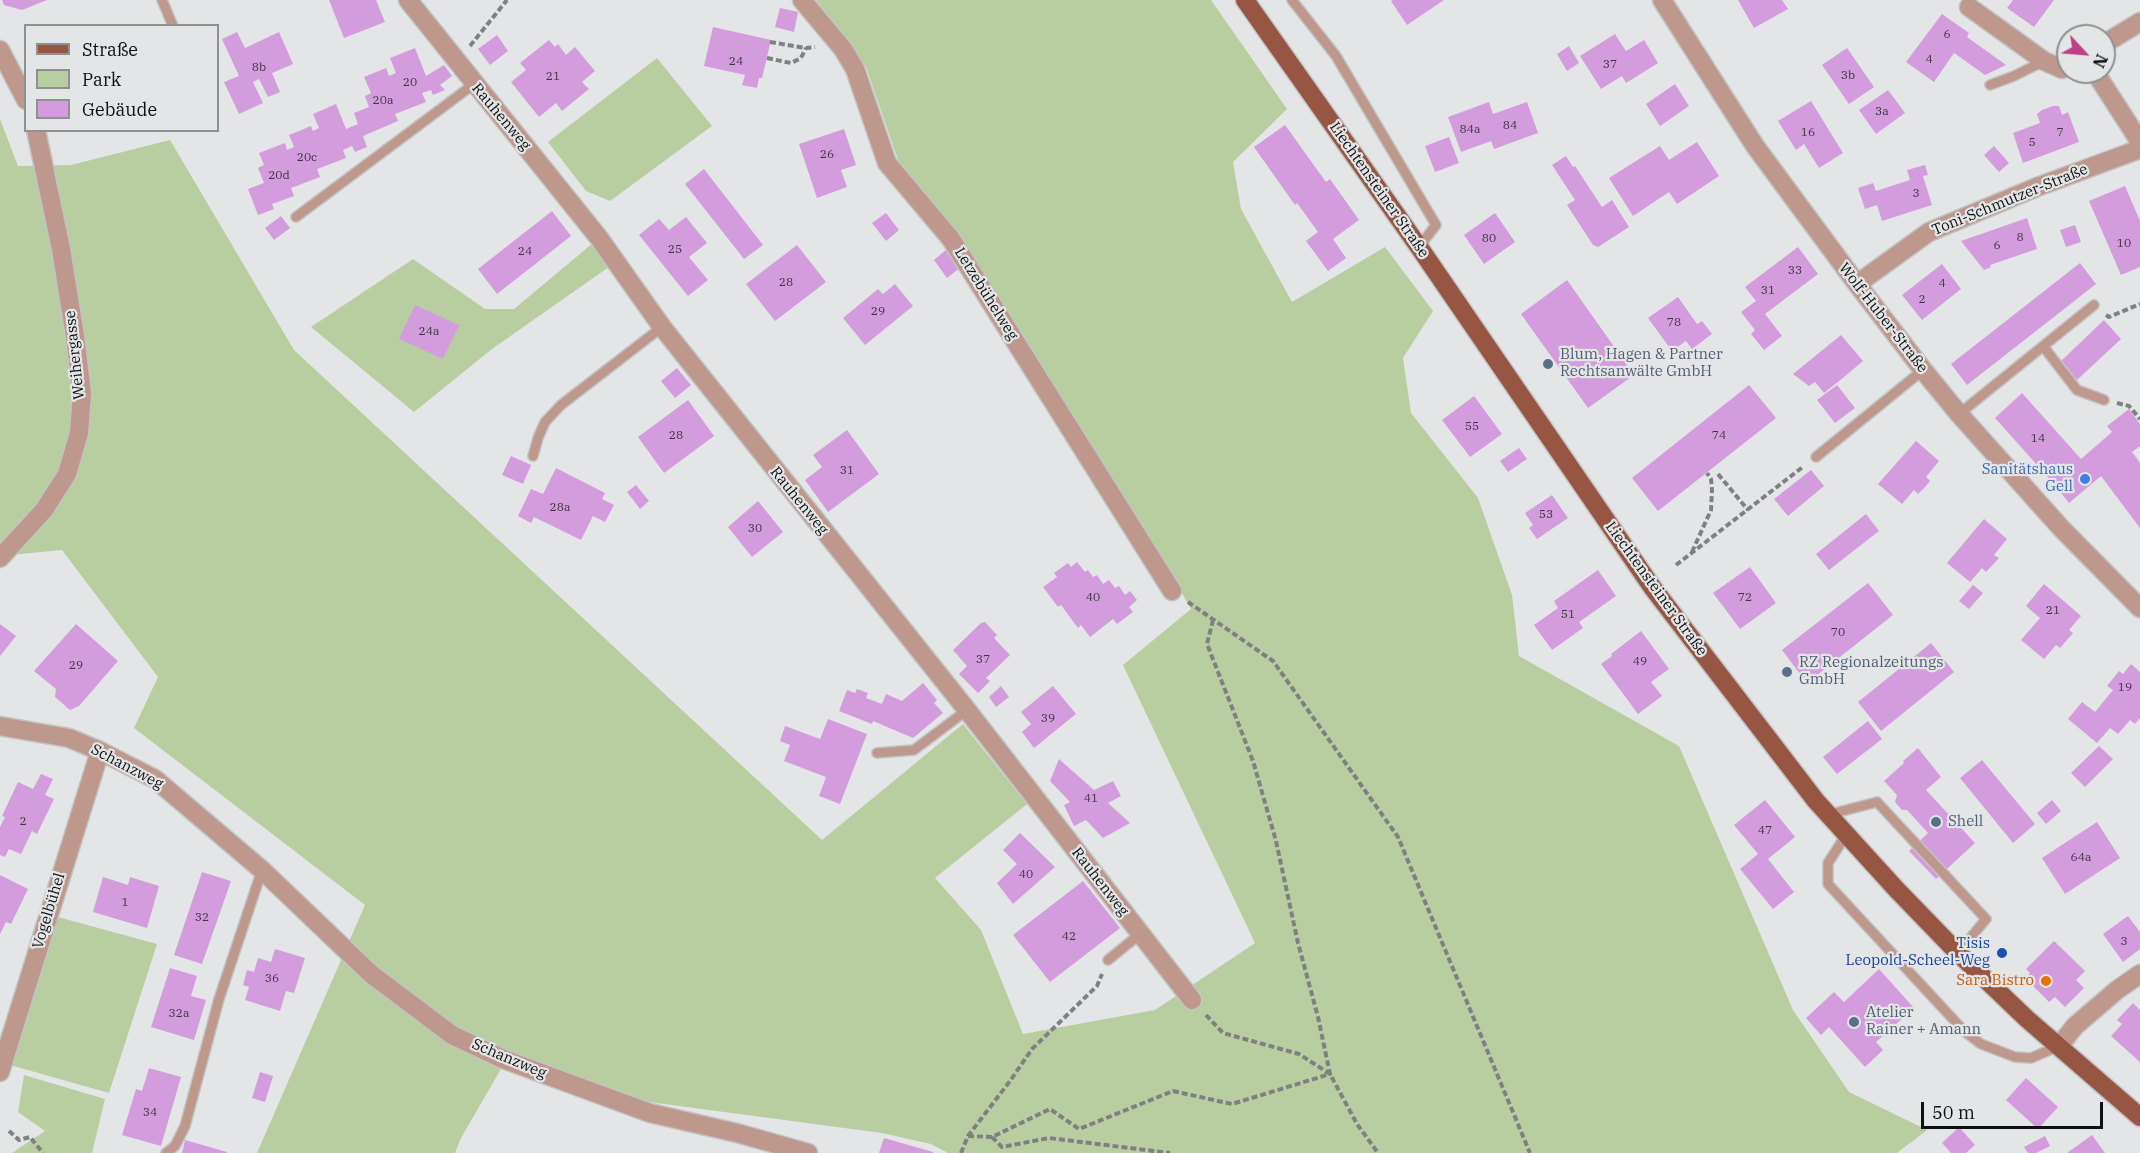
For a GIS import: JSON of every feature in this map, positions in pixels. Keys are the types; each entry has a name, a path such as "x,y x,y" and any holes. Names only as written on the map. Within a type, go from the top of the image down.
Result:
{"main road":[{"name":"Liechtensteiner Straße","path":"1245,0 1419,247 1652,586 1827,814 1958,953 2027,1019 2140,1117"}],"street":[{"name":"Rauhenweg","path":"408,0 543,166 599,238 662,327 967,710 1192,1000"},
{"name":"Letzebühelweg","path":"802,0 835,40 855,69 887,163 951,239 1172,591"},
{"name":"Wolf-Huber-Straße","path":"1662,0 1755,146 1923,370 1959,414 2061,528 2140,608"},
{"path":"1969,7 2044,61 2056,66"},
{"path":"2116,37 2140,22"},
{"path":"0,50 24,96"},
{"path":"2103,84 2140,142"},
{"name":"Weihergasse","path":"0,558 44,510 56,492 67,474 79,433 82,393 75,336 61,249 36,132"},
{"name":"Toni-Schmutzer-Straße","path":"1857,284 1929,232 2037,187 2140,149"},
{"name":"Schanzweg","path":"0,726 69,738 155,779 262,870 371,974 452,1035 503,1059 650,1113 737,1133 808,1153"},
{"name":"Vogelbühel","path":"0,1072 100,751"},
{"path":"2059,1046 2075,1026 2117,990 2140,974"}],"lane":[{"path":"162,0 172,24"},
{"path":"1292,0 1336,56 1436,225 1419,247"},
{"path":"1990,85 2044,61"},
{"path":"296,218 474,84"},
{"path":"1959,414 2094,305"},
{"path":"533,456 545,422 561,405 662,327"},
{"path":"2043,346 2077,390 2104,400"},
{"path":"1816,457 1923,370"},
{"path":"877,753 914,750 967,710"},
{"path":"1827,814 1877,802 1986,919 1958,953"},
{"path":"1845,835 1828,863 1828,884 1964,1031 1982,1044 2015,1058 2031,1058 2059,1046"},
{"path":"166,1153 175,1146 185,1126 219,999 262,870"},
{"path":"1108,960 1140,934"}],"path":[{"path":"457,62 507,0"},
{"path":"770,42 807,48 821,46 835,40"},
{"path":"767,58 791,63 801,58 807,48"},
{"path":"2094,305 2109,317 2140,304"},
{"path":"2104,400 2129,406 2140,419"},
{"path":"1676,564 1816,457"},
{"path":"1691,553 1711,510 1711,478 1707,473"},
{"path":"1718,474 1748,510"},
{"path":"1172,591 1273,661 1398,837 1530,1153"},
{"path":"1213,620 1207,644 1252,761 1276,841 1330,1074 1357,1124 1378,1153"},
{"path":"961,1153 968,1136 1011,1081 1032,1049 1097,986 1108,960"},
{"path":"1192,1000 1223,1033 1299,1054 1330,1074"},
{"path":"968,1136 992,1137 1050,1109 1079,1129 1173,1092 1232,1104 1330,1074"},
{"path":"9,1131 19,1140 30,1137 43,1153"},
{"path":"992,1137 1002,1147 1049,1138 1170,1153"}],"green space":[{"path":"816,0 1211,0 1287,109 1233,162 1241,209 1292,302 1385,247 1433,311 1403,358 1411,413 1478,498 1512,595 1519,656 1679,746 1793,1010 1849,1092 1927,1130 1897,1153 948,1153 931,1144 882,1133 649,1102 505,1062 461,1138 455,1153 257,1153 365,905 134,728 158,677 62,550 0,556 0,119 18,166 71,165 170,140 294,350 822,840 963,724 1027,804 935,878 981,930 1023,1034 1155,1010 1255,943 1123,665 1191,609 1152,542 898,160 866,67"},
{"path":"657,58 712,126 610,201 586,191 548,142"},
{"path":"599,238 616,262 492,349 414,412 311,327 413,259 485,309 514,309"},
{"path":"58,917 157,944 109,1093 10,1065"},
{"path":"24,1075 105,1099 92,1153 12,1153 45,1131 18,1112"}],"building":[{"path":"2,0 47,0 22,10 4,5"},
{"path":"329,0 376,0 385,22 344,38"},
{"path":"1444,0 1407,25 1391,1"},
{"path":"1738,0 1782,0 1788,9 1754,28"},
{"path":"2013,0 2054,0 2034,27 2007,8"},
{"path":"780,8 798,12 794,32 775,27"},
{"path":"1942,14 1969,33 1967,37 2006,65 1985,75 1954,53 1934,82 1906,62"},
{"path":"713,27 771,40 762,78 759,78 757,88 742,85 745,75 704,66"},
{"path":"237,32 245,48 279,32 293,64 272,73 280,92 268,97 259,79 253,82 263,103 239,114 224,82 239,76 222,39"},
{"path":"1615,34 1626,51 1644,40 1658,63 1626,83 1622,76 1601,89 1580,56"},
{"path":"497,35 508,51 490,65 478,49"},
{"path":"549,40 555,47 558,44 566,55 575,47 595,71 582,82 589,89 562,111 556,103 539,117 511,82 526,70 520,63"},
{"path":"1569,46 1579,63 1567,71 1557,54"},
{"path":"415,48 426,76 444,65 452,76 440,85 445,90 433,95 431,90 422,93 426,102 395,114 398,121 363,136 367,147 355,152 352,146 343,150 346,158 317,169 320,177 291,188 294,196 272,204 274,209 258,215 248,189 264,183 258,168 264,165 259,153 285,143 287,150 294,147 289,135 311,126 313,131 319,128 313,114 336,104 346,129 358,124 354,113 369,107 365,96 371,93 364,77 386,68 389,76 396,73 390,58"},
{"path":"1847,48 1874,87 1849,104 1822,65"},
{"path":"1675,84 1689,106 1660,126 1646,104"},
{"path":"1888,90 1905,113 1876,134 1859,110"},
{"path":"1811,101 1843,153 1819,168 1804,144 1796,150 1778,121"},
{"path":"1489,102 1493,114 1527,102 1538,133 1494,149 1491,141 1461,152 1448,117"},
{"path":"2053,106 2059,106 2062,115 2068,112 2079,142 2023,163 2013,133 2040,123 2037,114"},
{"path":"1285,125 1326,182 1330,179 1359,220 1333,239 1346,258 1328,271 1306,241 1318,232 1297,203 1295,205 1254,147"},
{"path":"844,129 856,165 841,170 847,187 817,198 799,144"},
{"path":"1449,137 1459,163 1435,172 1425,146"},
{"path":"1697,142 1719,176 1677,204 1669,192 1633,216 1609,178 1660,146 1669,160"},
{"path":"1994,146 2009,163 1999,172 1984,155"},
{"path":"1566,156 1602,207 1612,200 1629,227 1598,247 1593,245 1567,205 1575,200 1552,165"},
{"path":"1925,165 1928,175 1923,176 1932,205 1882,221 1877,205 1865,209 1858,188 1873,183 1876,191 1910,180 1907,170"},
{"path":"704,169 763,245 744,259 685,184"},
{"path":"2125,186 2140,221 2140,267 2121,275 2089,201"},
{"path":"552,211 571,236 497,294 478,269"},
{"path":"886,213 899,230 886,241 872,223"},
{"path":"1495,213 1515,242 1484,264 1464,235"},
{"path":"281,216 290,228 274,240 265,228"},
{"path":"686,217 707,243 689,257 708,280 688,296 639,235 659,219 669,230"},
{"path":"2027,218 2037,249 1990,265 1991,267 1984,270 1961,241"},
{"path":"2075,225 2081,242 2066,247 2060,230"},
{"path":"797,245 826,282 775,321 746,284"},
{"path":"1798,247 1818,274 1765,314 1782,336 1764,350 1751,334 1755,330 1741,312 1756,301 1745,287"},
{"path":"947,249 961,267 947,278 934,260"},
{"path":"2080,263 2096,284 1967,385 1951,364"},
{"path":"1942,264 1961,289 1922,320 1902,295"},
{"path":"1567,280 1634,375 1588,408 1521,314"},
{"path":"895,284 913,306 865,345 843,318 878,289 883,294"},
{"path":"1678,297 1697,324 1702,321 1712,334 1692,349 1686,341 1672,351 1648,318"},
{"path":"415,305 459,325 443,359 399,339"},
{"path":"2104,320 2121,339 2077,380 2060,362"},
{"path":"1841,335 1863,361 1844,377 1824,393 1815,382 1809,386 1793,374"},
{"path":"677,368 691,385 675,398 661,381"},
{"path":"1749,385 1776,418 1658,511 1632,478"},
{"path":"1837,385 1855,408 1835,423 1817,400"},
{"path":"2022,393 2081,459 2112,432 2107,426 2129,409 2140,424 2140,446 2132,452 2140,463 2140,528 2101,476 2069,503 1995,418"},
{"path":"1474,396 1502,434 1470,457 1442,420"},
{"path":"688,400 714,436 664,473 638,437"},
{"path":"847,430 879,474 828,512 805,480 822,467 813,455"},
{"path":"1916,441 1939,461 1926,477 1930,481 1925,487 1918,494 1914,490 1902,504 1878,484"},
{"path":"1519,448 1527,459 1508,472 1500,461"},
{"path":"511,456 531,465 523,484 502,475"},
{"path":"556,468 605,493 602,499 614,505 605,522 593,516 581,540 534,517 531,523 518,516 531,489 543,494"},
{"path":"1811,470 1824,486 1788,516 1774,499"},
{"path":"636,485 649,501 640,509 627,492"},
{"path":"1552,495 1568,518 1537,539 1529,528 1533,525 1525,513"},
{"path":"758,501 783,532 752,557 728,527"},
{"path":"1866,514 1879,531 1829,570 1816,554"},
{"path":"1984,519 2007,539 1994,555 1999,558 1986,572 1982,568 1970,582 1947,563"},
{"path":"1077,562 1085,572 1088,570 1093,577 1097,575 1103,584 1109,580 1115,588 1119,586 1125,595 1130,591 1137,600 1129,607 1133,612 1117,624 1113,619 1090,637 1081,625 1078,628 1061,605 1058,607 1043,587 1057,577 1054,573 1068,563 1071,567"},
{"path":"1750,567 1776,603 1740,629 1713,593"},
{"path":"1598,570 1616,596 1579,622 1583,628 1552,650 1534,625 1558,608 1554,601"},
{"path":"1868,583 1893,615 1807,683 1782,650"},
{"path":"2044,584 2081,616 2069,630 2073,633 2060,648 2056,645 2044,659 2021,640 2040,618 2026,606"},
{"path":"1973,585 1983,593 1969,609 1959,601"},
{"path":"985,622 997,635 994,638 1010,655 986,678 990,681 978,693 959,674 967,666 953,650 981,623"},
{"path":"0,624 16,636 0,656"},
{"path":"76,624 118,661 79,706 70,710 55,697 56,689 34,671"},
{"path":"1641,631 1669,669 1651,682 1662,696 1638,714 1601,664"},
{"path":"1931,643 1954,672 1881,731 1858,702"},
{"path":"2131,664 2140,672 2140,718 2135,724 2130,720 2118,734 2110,728 2097,743 2068,719 2082,702 2095,712 2113,690 2107,686 2119,671 2123,674"},
{"path":"923,683 937,700 934,703 943,713 913,738 873,721 872,724 839,711 847,690 855,693 857,689 868,693 866,698 882,704 886,694 902,701"},
{"path":"1001,686 1009,697 996,707 989,697"},
{"path":"1053,686 1076,714 1034,748 1022,732 1031,724 1021,712"},
{"path":"828,719 867,734 840,804 819,796 826,777 784,761 790,745 780,741 785,726 820,739"},
{"path":"1868,721 1882,739 1837,774 1823,757"},
{"path":"2099,746 2113,759 2085,787 2071,773"},
{"name":"Shell","path":"1918,748 1941,777 1926,790 1975,843 1936,879 1909,851 1928,833 1907,810 1902,810 1895,802 1897,795 1884,781"},
{"path":"1059,759 1094,790 1113,781 1121,796 1108,803 1130,823 1103,838 1086,820 1074,826 1064,805 1070,802 1050,781"},
{"path":"1982,760 2035,824 2013,843 1960,778"},
{"path":"41,774 53,779 45,795 54,799 37,834 32,831 21,854 9,849 5,857 0,855 0,827 5,817 2,816 18,782 33,789"},
{"path":"1765,800 1795,837 1768,859 1794,892 1773,909 1740,869 1758,854 1734,825"},
{"path":"2052,800 2061,811 2046,824 2037,813"},
{"path":"2097,822 2120,858 2065,894 2042,858"},
{"path":"1020,833 1055,867 1013,904 997,883 1017,864 1003,850"},
{"path":"202,872 231,881 202,964 174,955"},
{"path":"0,875 28,889 11,924 6,922 0,934"},
{"path":"103,877 128,885 130,877 159,886 147,928 93,912"},
{"path":"1083,881 1120,928 1050,982 1013,935"},
{"path":"2128,916 2140,932 2140,949 2123,962 2103,934"},
{"path":"2054,941 2085,971 2076,980 2084,988 2065,1007 2055,997 2049,1002 2025,978 2030,973 2026,969"},
{"path":"275,949 305,958 294,993 286,991 280,1011 245,1000 249,987 243,985 247,970 254,972 258,958 271,962"},
{"path":"170,968 197,976 191,996 206,1000 194,1040 151,1027"},
{"name":"Atelier Rainer + Amann","path":"1879,969 1914,1008 1876,1042 1883,1050 1865,1067 1829,1027 1821,1035 1806,1018 1834,992 1844,1002"},
{"path":"2133,1003 2140,1010 2140,1062 2111,1036 2122,1024 2117,1020"},
{"path":"149,1068 181,1077 161,1146 122,1135 136,1089 142,1091"},
{"path":"260,1072 273,1076 265,1102 252,1098"},
{"path":"2026,1078 2058,1107 2038,1129 2006,1100"},
{"path":"1959,1127 1975,1145 1966,1153 1951,1153 1942,1143"},
{"path":"2092,1135 2105,1153 2067,1153"},
{"path":"2045,1136 2050,1146 2036,1153 2028,1153 2024,1147"},
{"path":"884,1138 933,1152 933,1153 879,1153"},
{"path":"185,1140 227,1152 227,1153 182,1153"}],"place":[{"name":"Blum, Hagen & Partner Rechtsanwälte GmbH","path":"1548,364"},
{"name":"Sanitätshaus Gell","path":"2085,479"},
{"name":"RZ Regionalzeitungs GmbH","path":"1787,672"},
{"name":"Shell","path":"1936,822"},
{"name":"Tisis Leopold-Scheel-Weg","path":"2002,953"},
{"name":"Sara Bistro","path":"2046,981"},
{"name":"Atelier Rainer + Amann","path":"1854,1022"}]}
